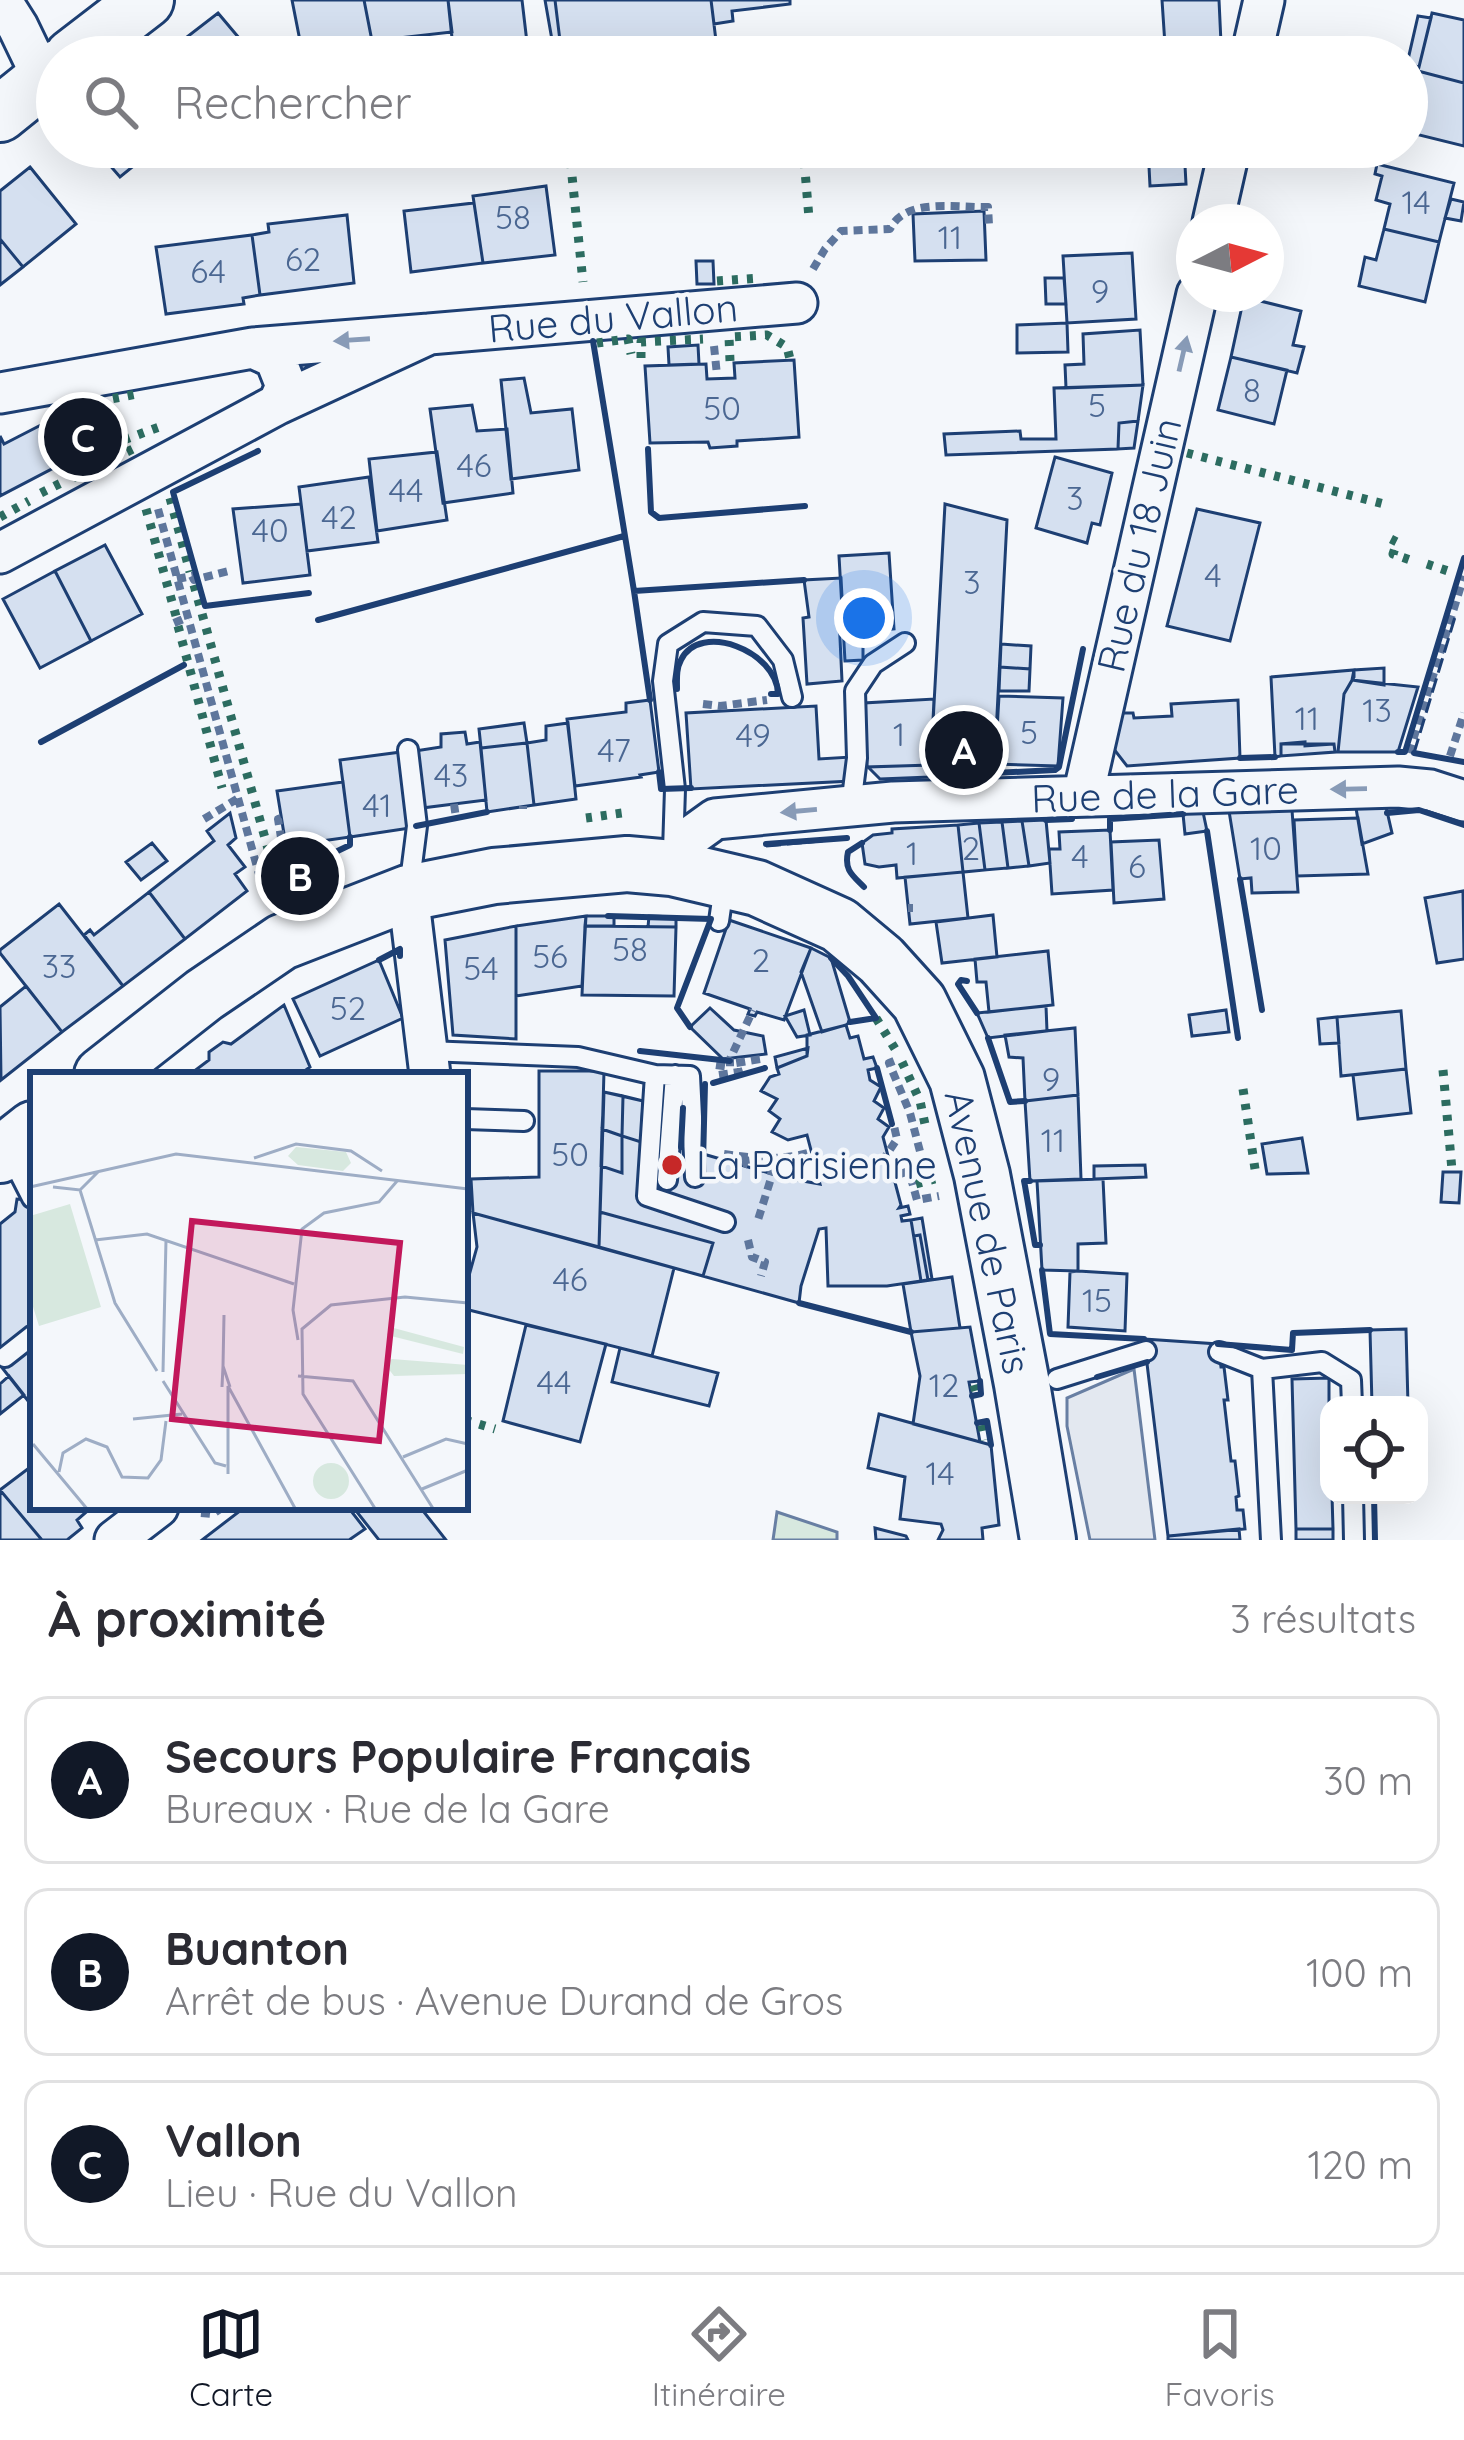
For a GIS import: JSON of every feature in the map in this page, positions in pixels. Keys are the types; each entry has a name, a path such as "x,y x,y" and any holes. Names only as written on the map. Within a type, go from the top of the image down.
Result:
{"main road":[{"path":"99,36 146,0"},
{"path":"0,114 36,85"},
{"name":"Avenue de Paris","path":"106,1072 204,995 282,943 408,893 494,876 627,864 673,868 722,901 757,888 838,925 919,1002 956,1079 982,1175 1048,1540"}],"street":[{"path":"2,0 36,46"},
{"path":"1255,36 1264,0"},
{"path":"1217,204 1225,168"},
{"name":"Rue du Vallon","path":"0,393 253,348 797,303"},
{"name":"Rue du 18 Juin","path":"1083,796 1193,312"},
{"name":"Rue du Vallon","path":"0,553 278,404 429,334"},
{"path":"253,348 275,358 286,386 278,404"},
{"name":"Rue de la Gare","path":"673,868 690,837 715,819 893,802 1399,787 1464,801"},
{"path":"408,893 428,1063"},
{"path":"115,1540 154,1510"}],"lane":[{"path":"673,868 675,789 663,681 668,644 703,622 757,626 783,661 792,697"},
{"path":"851,806 857,758 855,691 873,664 905,643"},
{"path":"408,750 417,826 408,893"},
{"path":"428,1063 578,1057 690,1076 695,1177"},
{"path":"665,1075 667,1180"},
{"path":"665,1075 647,1196 725,1222"},
{"path":"468,1120 524,1121"},
{"path":"18,1152 30,1191"},
{"path":"4,1357 30,1337"},
{"path":"1057,1378 1146,1351"},
{"path":"1219,1352 1262,1369 1322,1362 1351,1380 1352,1396"},
{"path":"1262,1369 1271,1540"},
{"path":"1353,1504 1354,1540"}],"path":[{"path":"817,260 842,232 890,230 909,208 988,207 989,225"},
{"path":"715,358 716,374"},
{"path":"162,524 262,884"},
{"path":"178,579 229,571"},
{"path":"1399,787 1464,576"},
{"path":"174,622 188,617"},
{"path":"703,704 768,699"},
{"path":"204,819 237,799"},
{"path":"454,804 456,818"},
{"path":"281,818 283,850 300,848"},
{"path":"752,1013 730,1067 723,1070 739,1072 736,1064 761,1059"},
{"path":"905,1053 889,1064 910,1113 923,1163"},
{"path":"894,1126 897,1139 885,1156 889,1178 909,1171 916,1200 953,1194"},
{"path":"745,1161 811,1152"},
{"path":"711,1153 773,1172 749,1248"},
{"path":"746,1226 752,1257 765,1262 762,1271"},
{"path":"200,1513 219,1510"}],"shaded area":[{"path":"1134,1369 1155,1540 1090,1540 1067,1426 1067,1398"},
{"path":"777,1512 837,1532 837,1540 773,1540"}],"building":[{"path":"292,0 364,0 371,36 299,36"},
{"path":"364,0 448,0 452,32 371,36"},
{"path":"448,0 522,0 526,36 452,36"},
{"path":"545,0 555,0 559,36 551,36"},
{"path":"555,0 711,0 715,36 559,36"},
{"path":"711,0 790,0 790,4 732,11 733,21 714,24"},
{"path":"1162,0 1219,0 1221,36 1164,36"},
{"path":"218,13 237,36 188,36"},
{"path":"1432,13 1464,20 1464,83 1428,74 1426,36"},
{"path":"1418,16 1431,18 1427,36 1413,36"},
{"path":"1428,74 1464,83 1464,146 1428,137"},
{"path":"30,167 76,224 23,267 0,239 0,191"},
{"path":"1149,168 1185,168 1186,184 1150,186"},
{"path":"1376,168 1393,168 1454,183 1439,242 1384,229 1390,204 1376,200 1382,176 1375,174"},
{"path":"546,186 555,255 483,263 473,196"},
{"path":"1451,199 1464,202 1461,221 1445,218"},
{"path":"474,203 483,263 411,272 404,211"},
{"path":"984,211 986,260 915,261 913,214"},
{"path":"347,215 354,283 260,295 252,235 269,232 268,224"},
{"path":"1384,229 1439,242 1425,302 1359,286 1365,257 1376,260"},
{"path":"252,235 260,295 243,298 244,304 166,314 156,247"},
{"path":"0,239 23,267 0,285"},
{"path":"1132,253 1136,319 1067,323 1063,256"},
{"path":"696,261 713,261 714,284 697,284"},
{"path":"1045,278 1064,278 1066,304 1046,304"},
{"path":"1284,307 1301,311 1293,345 1304,347 1297,373 1231,357 1241,312 1284,312"},
{"path":"1067,323 1068,352 1017,353 1017,325"},
{"path":"1140,330 1143,385 1066,388 1065,365 1084,364 1083,334"},
{"path":"698,345 699,364 669,365 668,347"},
{"path":"1231,357 1287,370 1274,424 1218,410"},
{"path":"794,360 799,437 737,441 737,446 710,448 708,442 650,443 645,366 706,364 707,379 735,378 734,363"},
{"path":"524,378 531,413 572,409 579,470 511,479 501,380"},
{"path":"1143,385 1138,421 1119,423 1118,449 946,455 944,434 1020,431 1021,439 1056,439 1054,388"},
{"path":"472,405 477,431 507,429 513,493 443,503 430,409"},
{"path":"88,420 100,443 78,454 67,430"},
{"path":"1138,421 1134,448 1118,449 1119,423"},
{"path":"43,424 63,463 0,496 0,436 4,444"},
{"path":"437,452 447,520 377,531 369,459"},
{"path":"1055,457 1112,473 1100,525 1092,523 1087,543 1036,528"},
{"path":"369,477 378,542 307,551 299,487"},
{"path":"301,504 310,575 243,583 233,509"},
{"path":"945,504 1007,520 994,773 930,777"},
{"path":"1197,509 1260,523 1230,641 1167,626"},
{"path":"105,545 142,614 91,641 55,571"},
{"path":"889,553 894,629 863,632 863,660 845,661 839,556"},
{"path":"55,571 91,641 40,668 3,599"},
{"path":"841,578 842,681 807,684 803,618 809,617 804,580"},
{"path":"1001,644 1031,646 1030,669 1000,667"},
{"path":"1000,667 1030,669 1029,691 999,691"},
{"path":"1384,668 1384,685 1352,680 1354,670"},
{"path":"1354,670 1344,694 1338,752 1334,744 1281,744 1281,756 1275,757 1271,677"},
{"path":"1352,680 1418,687 1398,752 1338,752 1344,694"},
{"path":"999,696 1063,698 1058,766 995,764"},
{"path":"934,699 931,765 867,767 864,703"},
{"path":"650,700 659,772 575,786 567,719 626,712 626,703"},
{"path":"1238,700 1240,758 1127,766 1113,748 1122,713 1133,713 1134,718 1172,716 1171,704"},
{"path":"816,706 819,759 851,757 852,781 691,789 686,713"},
{"path":"524,723 527,743 481,748 479,729"},
{"path":"568,723 576,799 534,805 527,743 546,740 546,726"},
{"path":"465,732 467,744 480,742 486,800 422,808 415,751 441,747 441,734"},
{"path":"1305,742 1305,746 1334,744 1335,752 1281,756 1281,744"},
{"path":"527,743 534,805 487,812 481,748"},
{"path":"401,752 410,828 350,837 340,760"},
{"path":"931,765 930,777 880,779 868,767"},
{"path":"343,782 350,837 286,846 277,791"},
{"path":"1386,807 1392,833 1362,844 1356,808"},
{"path":"1292,810 1298,892 1252,893 1251,878 1240,879 1229,811"},
{"path":"1203,812 1207,831 1185,834 1183,814"},
{"path":"230,813 236,838 228,845 245,867 235,874 247,891 185,939 149,892 214,841 207,831"},
{"path":"1358,818 1368,874 1297,876 1294,820"},
{"path":"1046,820 1050,863 1029,866 1022,821"},
{"path":"1022,821 1029,866 1008,868 1002,822"},
{"path":"1002,822 1008,868 985,870 979,823"},
{"path":"979,823 985,870 963,872 958,825"},
{"path":"958,825 963,872 897,878 896,865 865,864 862,843 873,835 892,833 892,829"},
{"path":"1110,830 1113,890 1052,894 1049,849 1060,849 1059,832"},
{"path":"1159,840 1164,899 1114,903 1111,842"},
{"path":"152,843 167,861 141,880 126,862"},
{"path":"963,872 968,918 910,924 905,877"},
{"path":"1463,891 1464,959 1437,963 1425,898"},
{"path":"149,892 185,939 123,986 84,935 90,930 94,935"},
{"path":"59,904 123,986 62,1032 0,953"},
{"path":"993,915 997,957 942,963 936,922"},
{"path":"586,916 582,986 516,996 516,926"},
{"path":"586,916 614,916 614,926 585,926"},
{"path":"649,916 676,917 676,927 648,927"},
{"path":"729,920 811,948 784,1020 748,1014 750,1009 704,993"},
{"path":"516,926 516,1039 453,1035 445,940"},
{"path":"585,926 676,927 674,996 582,995"},
{"path":"811,948 831,958 850,1022 822,1032 801,972"},
{"path":"1048,951 1053,1005 989,1012 986,982 977,982 975,959"},
{"path":"379,960 403,1018 320,1056 293,999"},
{"path":"26,986 62,1032 1,1080 0,1007"},
{"path":"284,1005 310,1067 303,1072 193,1072 209,1060 209,1052 223,1042 231,1044"},
{"path":"1046,1006 1047,1031 988,1038 977,1013"},
{"path":"710,1008 734,1030 763,1036 766,1054 723,1059 690,1027"},
{"path":"804,1010 810,1035 797,1037 785,1016"},
{"path":"1226,1010 1229,1032 1192,1036 1189,1015"},
{"path":"1401,1011 1406,1069 1341,1076 1337,1017"},
{"path":"1337,1017 1339,1043 1320,1044 1318,1019"},
{"name":"La Parisienne","path":"846,1025 850,1038 858,1036 864,1059 873,1057 877,1068 868,1070 870,1080 881,1087 874,1101 884,1108 878,1119 889,1127 883,1137 899,1208 908,1206 910,1214 901,1216 902,1221 911,1220 921,1281 828,1286 826,1228 819,1229 799,1303 599,1247 604,1092 643,1101 645,1137 820,1184 807,1135 788,1140 772,1132 780,1119 769,1111 777,1099 761,1091 770,1077 779,1074 777,1068 807,1056 807,1035"},
{"path":"1075,1028 1078,1095 1025,1101 1023,1058 1009,1057 1005,1035"},
{"path":"808,1048 807,1056 777,1068 775,1057"},
{"path":"1406,1069 1411,1113 1358,1119 1353,1075"},
{"path":"539,1071 604,1071 599,1247 473,1213 471,1179 539,1177"},
{"path":"604,1092 623,1096 622,1136 602,1129"},
{"path":"1078,1095 1081,1179 1030,1181 1025,1101"},
{"path":"623,1096 643,1101 641,1142 622,1136"},
{"path":"602,1129 622,1136 622,1173 601,1166"},
{"path":"1302,1138 1308,1173 1267,1174 1262,1144"},
{"path":"1145,1165 1146,1177 1094,1179 1094,1166"},
{"path":"1443,1172 1461,1172 1459,1203 1441,1202"},
{"path":"1103,1179 1106,1243 1078,1244 1078,1271 1042,1270 1037,1181"},
{"path":"17,1199 30,1200 30,1403 0,1365 0,1224 15,1212"},
{"path":"600,1212 713,1243 703,1276 599,1247"},
{"path":"473,1213 674,1268 652,1356 468,1310 468,1279 477,1247"},
{"path":"922,1218 932,1279 921,1281 911,1220"},
{"path":"920,1235 928,1280 921,1281 914,1236"},
{"path":"1070,1272 1127,1274 1125,1331 1068,1327"},
{"path":"952,1277 960,1328 911,1332 903,1284"},
{"path":"526,1325 606,1344 580,1442 503,1421"},
{"path":"970,1327 980,1381 969,1382 980,1442 913,1424 920,1376 911,1332"},
{"path":"1406,1329 1408,1396 1372,1396 1370,1330"},
{"path":"1144,1339 1218,1344 1237,1510 1243,1510 1245,1529 1168,1536"},
{"path":"620,1348 718,1373 709,1406 612,1382"},
{"path":"9,1376 24,1395 0,1414 0,1384"},
{"path":"1329,1378 1329,1396 1320,1396 1320,1504 1332,1504 1333,1529 1296,1529 1292,1379"},
{"path":"879,1414 991,1445 999,1525 982,1528 983,1540 938,1540 941,1524 900,1519 905,1477 868,1468"},
{"path":"30,1467 30,1510 89,1510 77,1520 82,1528 67,1540 42,1540 0,1490"},
{"path":"0,1490 42,1540 0,1540"},
{"path":"241,1510 350,1510 365,1529 349,1540 202,1540"},
{"path":"355,1510 422,1510 446,1540 379,1540"},
{"path":"875,1528 906,1536 908,1540 876,1540"},
{"path":"1239,1529 1240,1540 1168,1540 1168,1536"},
{"path":"1296,1529 1333,1529 1333,1540 1296,1540"}],"hedge":[{"path":"571,168 583,282"},
{"path":"805,168 809,218"},
{"path":"717,281 761,278"},
{"path":"730,361 729,337 767,335 787,347 790,359"},
{"path":"597,343 628,339 631,354"},
{"path":"641,358 641,342 703,339"},
{"path":"60,433 74,462 106,447 90,417 96,402 142,393"},
{"path":"110,445 159,427"},
{"path":"73,478 133,449"},
{"path":"1187,453 1384,504"},
{"path":"41,493 65,481"},
{"path":"170,498 190,572"},
{"path":"0,517 29,501"},
{"path":"146,509 176,616"},
{"path":"1391,539 1397,542 1393,554 1410,560"},
{"path":"1427,564 1454,573"},
{"path":"194,585 272,863"},
{"path":"178,626 222,788"},
{"path":"586,818 629,812"},
{"path":"876,1018 897,1052"},
{"path":"902,1062 920,1101 926,1129"},
{"path":"1443,1070 1452,1170"},
{"path":"1243,1089 1255,1169"},
{"path":"916,1184 935,1179"},
{"path":"974,1385 976,1392"},
{"path":"468,1421 495,1429"},
{"path":"982,1425 985,1440"}],"fence":[{"path":"1414,753 1455,617"},
{"path":"766,846 832,840"}],"wall":[{"path":"593,341 634,591"},
{"path":"648,449 651,512 659,518 805,506"},
{"path":"258,451 173,492 205,606 309,593"},
{"path":"318,620 624,536"},
{"path":"1398,752 1405,752 1464,558"},
{"path":"650,700 634,591 804,580"},
{"path":"677,689 679,663 691,648 720,642 752,654 765,665 778,694 771,694"},
{"path":"994,773 1059,767 1083,649"},
{"path":"41,742 184,665"},
{"path":"1414,753 1464,762"},
{"path":"1240,758 1275,757"},
{"path":"659,772 661,789 691,788"},
{"path":"1387,813 1419,810 1464,825"},
{"path":"416,826 487,812"},
{"path":"1110,830 1110,819 1183,814"},
{"path":"1046,820 1072,819"},
{"path":"1207,831 1238,1038"},
{"path":"269,884 350,845 350,837"},
{"path":"766,844 847,838"},
{"path":"862,843 848,852 847,863 864,887"},
{"path":"1240,879 1262,1010"},
{"path":"608,916 711,919 677,1008 690,1027"},
{"path":"379,960 400,949 400,956"},
{"path":"831,958 876,1018 850,1022"},
{"path":"967,981 958,984 977,1013"},
{"path":"988,1038 1010,1102 1025,1101"},
{"path":"640,1051 730,1061"},
{"path":"713,1083 765,1068"},
{"path":"877,1068 892,1124"},
{"path":"703,1162 705,1084"},
{"path":"681,1147 683,1108"},
{"path":"1030,1181 1024,1181 1035,1245 1040,1245"},
{"path":"1042,1270 1050,1334 1144,1339"},
{"path":"799,1303 911,1332"},
{"path":"1218,1344 1292,1350 1293,1333 1370,1330"},
{"path":"1097,1377 1147,1362"},
{"path":"972,1396 981,1394 980,1381"},
{"path":"977,1423 987,1421 991,1445"},
{"path":"1374,1504 1375,1540"}],"place":[{"name":"Vallon","path":"83,437"},
{"name":"Secours Populaire Français","path":"964,750"},
{"name":"Buanton","path":"300,876"},
{"name":"La Parisienne","path":"672,1165"}]}
